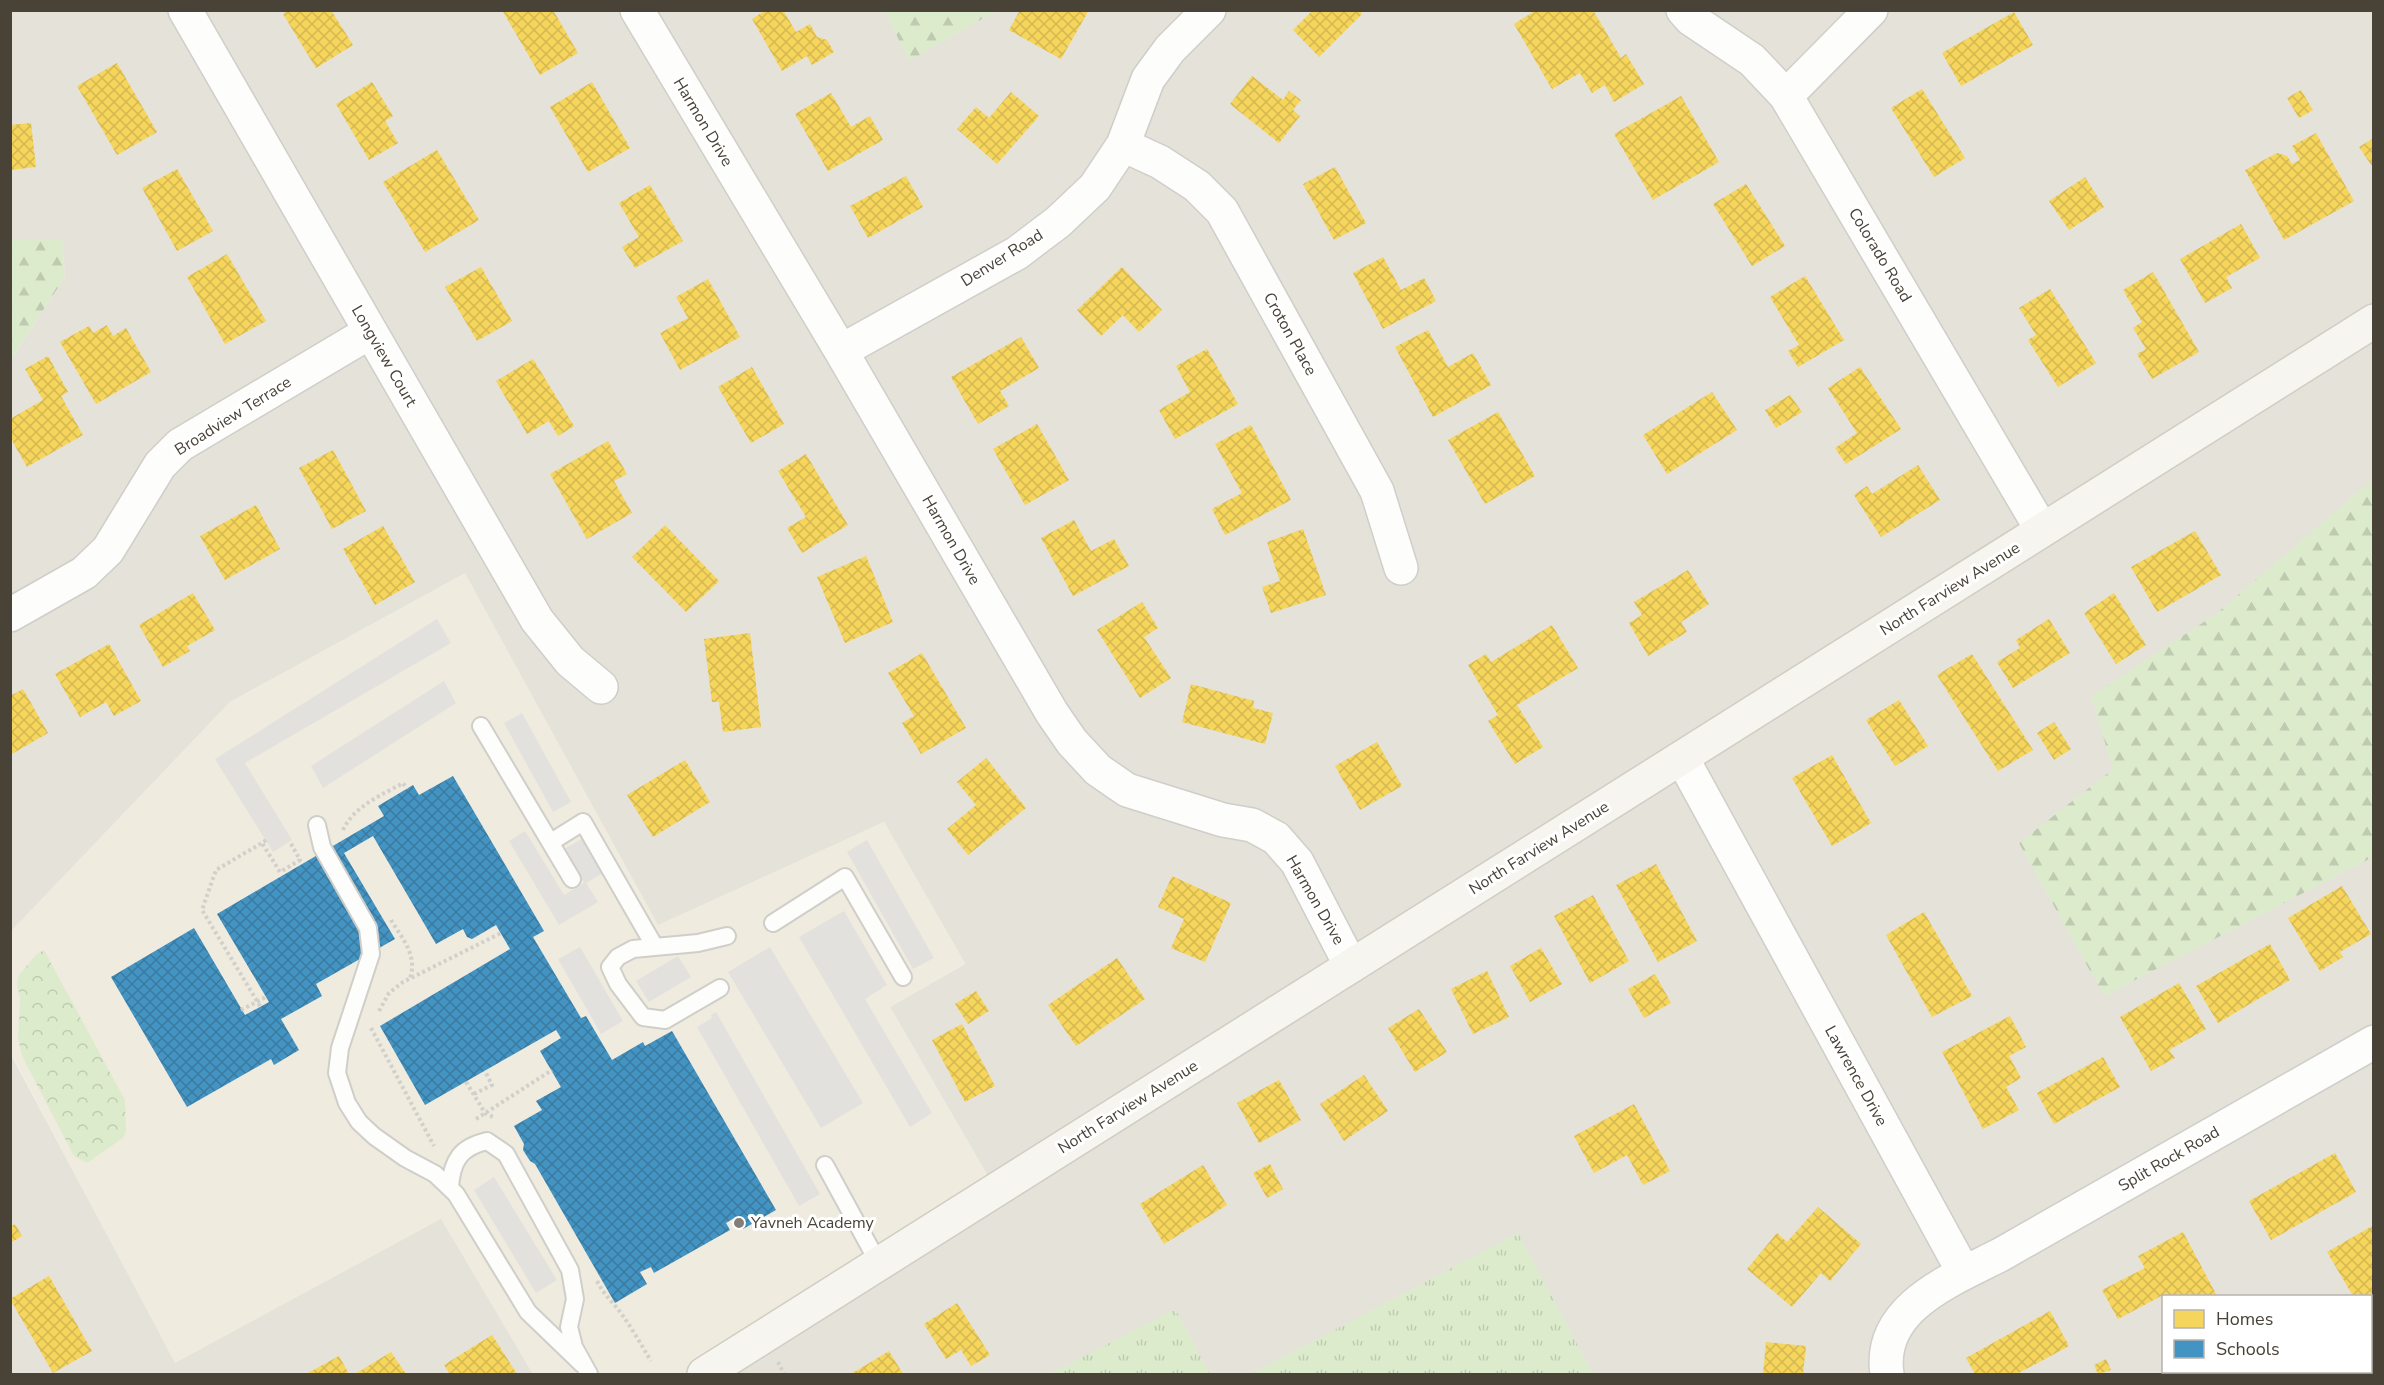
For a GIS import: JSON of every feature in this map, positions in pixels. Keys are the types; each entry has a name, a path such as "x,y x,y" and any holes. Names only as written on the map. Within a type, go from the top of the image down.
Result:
{"street":[{"name":"Longview Court","path":"185,10 537,620 570,661 601,687"},
{"name":"Harmon Drive","path":"637,10 1046,703 1072,742 1098,770 1127,790 1223,820 1252,825 1276,838 1296,862 1352,966"},
{"name":"Denver Road","path":"840,351 1025,247 1058,222 1095,187 1123,145 1148,79 1170,49 1209,10"},
{"name":"Colorado Road","path":"1683,10 1691,19 1752,60 1786,96 2042,530"},
{"path":"1786,96 1871,10"},
{"name":"Croton Place","path":"1123,145 1160,162 1197,186 1222,211 1377,491 1401,568"},
{"name":"North Farview Avenue","path":"704,1374 2373,321"},
{"name":"Broadview Terrace","path":"10,615 84,573 108,550 160,465 180,445 370,332"},
{"name":"Lawrence Drive","path":"1682,758 1964,1273"},
{"name":"Split Rock Road","path":"1964,1273 2370,1053"},
{"path":"1887,1374 1887,1345 1898,1321 1938,1287 1964,1273"}],"lane":[{"path":"481,726 572,879"},
{"path":"551,842 583,822 655,947"},
{"path":"317,825 322,847 368,928 371,954 356,1007 340,1048 337,1073 347,1103 359,1122 374,1136 405,1158 435,1174 450,1187 528,1312 586,1369"},
{"path":"773,923 845,878 903,977"},
{"path":"720,988 665,1020 643,1017 618,984 610,967 618,957 633,949 698,943 727,936"},
{"path":"450,1187 451,1170 470,1145 487,1141 506,1154 570,1270 575,1299 569,1327 586,1369"},
{"path":"825,1165 879,1264"}],"path":[{"path":"342,838 344,827 365,805 404,783 407,789"},
{"path":"259,1004 202,910 216,870 264,841 280,872 300,860 290,842"},
{"path":"390,918 413,959 410,979"},
{"path":"378,1012 389,993 410,979 501,933"},
{"path":"241,1011 259,1004 266,997"},
{"path":"373,1022 370,1027 435,1149 440,1145"},
{"path":"472,1121 552,1070"},
{"path":"474,1094 492,1085 485,1071"},
{"path":"466,1082 485,1113"},
{"path":"776,1358 784,1374"}],"shaded area":[{"path":"11,11 2373,11 2373,1374 705,1374 996,1190 890,1007 965,964 884,822 658,926 464,574 230,702 11,932 11,359 65,277 62,239 11,239"},
{"path":"465,573 658,925 884,822 965,963 890,1007 996,1190 704,1374 533,1374 441,1219 175,1363 11,1053 10,932 230,702"},
{"path":"437,619 451,643 245,763 292,840 273,852 215,759"},
{"path":"444,681 456,703 323,788 311,766"},
{"path":"522,713 571,802 553,812 504,723"},
{"path":"525,831 564,895 584,883 564,849 583,838 603,873 586,883 598,902 559,925 509,841"},
{"path":"867,840 934,958 913,969 847,852"},
{"path":"844,911 887,985 865,999 932,1113 910,1127 799,937"},
{"path":"580,947 623,1021 601,1034 558,959"},
{"path":"770,947 863,1103 821,1128 728,972"},
{"path":"678,956 691,977 649,1002 636,981"},
{"path":"716,1012 820,1194 799,1206 697,1027 712,1018 711,1015"},
{"path":"10,1053 175,1362 441,1218 533,1374 11,1374"},
{"path":"494,1177 557,1280 536,1293 474,1190"}],"green space":[{"path":"885,11 996,11 909,61"},
{"path":"11,239 62,239 65,277 11,359"},
{"path":"2373,479 2373,857 2104,996 2019,843 2113,769 2091,696 2216,614"},
{"path":"44,950 125,1100 126,1132 123,1138 87,1163 74,1156 22,1056 18,1038 20,999 17,983 19,975 37,954"},
{"path":"1518,1233 1593,1374 1251,1374"},
{"path":"1175,1309 1210,1374 1050,1374"}],"building: Homes":[{"path":"288,10 331,10 353,45 316,68 283,14"},
{"path":"502,10 553,10 578,53 540,75"},
{"path":"766,10 783,10 796,32 810,24 817,37 827,40 834,52 812,65 807,56 782,71 752,19"},
{"path":"1020,10 1089,10 1061,59 1009,30"},
{"path":"1313,10 1359,10 1362,14 1319,57 1293,30"},
{"path":"1536,10 1593,10 1621,58 1626,54 1644,84 1614,102 1605,85 1592,93 1580,73 1552,89 1514,24"},
{"path":"2014,12 2033,45 1961,86 1942,53"},
{"path":"117,63 157,132 117,155 77,86"},
{"path":"1252,76 1283,100 1289,91 1301,100 1293,110 1300,116 1279,143 1230,104"},
{"path":"372,82 393,116 385,121 398,143 369,160 336,104"},
{"path":"592,82 630,148 588,172 550,107"},
{"path":"1922,89 1965,158 1934,177 1891,108"},
{"path":"2301,90 2313,110 2299,118 2287,98"},
{"path":"1011,92 1039,116 997,164 957,129 976,107 989,118"},
{"path":"831,93 851,127 870,116 883,140 828,171 795,114"},
{"path":"1681,96 1719,162 1653,200 1614,134"},
{"path":"31,123 36,167 10,170 10,125"},
{"path":"2316,133 2354,201 2284,240 2245,170 2277,153 2287,156 2292,164 2300,160 2292,146"},
{"path":"2374,138 2374,169 2359,147"},
{"path":"437,150 479,220 425,252 383,182"},
{"path":"1335,167 1366,223 1334,240 1303,184"},
{"path":"177,169 213,231 177,251 142,188"},
{"path":"906,176 923,207 868,238 850,206"},
{"path":"2085,177 2104,207 2069,230 2049,201"},
{"path":"1746,184 1785,246 1752,266 1713,204"},
{"path":"650,185 683,241 635,268 622,247 639,237 619,203"},
{"path":"2241,224 2260,258 2226,277 2232,288 2205,303 2180,259"},
{"path":"227,254 266,321 225,344 187,277"},
{"path":"1383,257 1401,290 1424,278 1436,301 1383,329 1353,273"},
{"path":"481,267 512,321 477,341 445,287"},
{"path":"1122,267 1162,310 1139,332 1123,315 1101,336 1077,310"},
{"path":"2153,272 2199,352 2152,379 2137,354 2146,349 2133,328 2142,322 2123,290"},
{"path":"1805,276 1844,340 1798,367 1788,351 1799,345 1770,297"},
{"path":"708,279 740,337 680,370 660,333 688,318 676,297"},
{"path":"2050,289 2096,363 2058,387 2028,340 2036,335 2019,308"},
{"path":"107,325 113,336 126,328 151,372 96,404 60,342 89,326 93,333"},
{"path":"1428,330 1448,367 1473,353 1491,385 1433,417 1395,347"},
{"path":"1021,337 1039,368 1000,391 1009,406 978,424 951,377"},
{"path":"1207,349 1238,404 1175,439 1159,410 1190,392 1176,366"},
{"path":"48,356 68,392 61,396 83,435 27,467 10,437 10,419 43,400 25,369"},
{"path":"533,359 574,426 558,436 549,421 527,434 496,381"},
{"path":"752,367 784,424 751,443 718,387"},
{"path":"1860,367 1901,429 1846,464 1835,448 1857,433 1828,388"},
{"path":"1712,392 1737,430 1667,474 1643,435"},
{"path":"1790,395 1802,412 1776,428 1765,410"},
{"path":"1498,412 1535,476 1485,504 1448,440"},
{"path":"1037,424 1069,480 1025,505 993,449"},
{"path":"1251,425 1291,500 1225,535 1212,509 1242,493 1215,444"},
{"path":"608,441 627,474 614,481 632,513 587,539 550,474"},
{"path":"333,450 366,511 332,529 299,468"},
{"path":"806,454 848,525 802,553 787,528 806,517 778,471"},
{"path":"1918,465 1940,500 1881,537 1854,495 1867,486 1872,494"},
{"path":"256,505 280,549 225,580 200,536"},
{"path":"1074,520 1091,551 1114,539 1129,566 1073,596 1041,538"},
{"path":"665,525 719,581 686,612 632,557"},
{"path":"383,526 415,582 375,605 343,549"},
{"path":"1303,529 1326,595 1271,613 1262,587 1280,581 1267,542"},
{"path":"2195,531 2221,575 2157,612 2131,567"},
{"path":"866,556 893,622 845,643 817,577"},
{"path":"1688,570 1709,604 1681,622 1687,632 1648,656 1629,623 1642,615 1634,602"},
{"path":"193,593 215,630 187,646 190,651 163,667 139,625"},
{"path":"2114,593 2146,645 2116,664 2084,613"},
{"path":"1142,602 1158,628 1144,637 1171,678 1140,698 1097,630"},
{"path":"2049,619 2070,653 2013,688 1997,662 2020,648 2016,640"},
{"path":"1552,625 1578,668 1517,705 1543,747 1515,764 1488,721 1498,715 1468,665 1486,654 1491,662"},
{"path":"750,633 761,727 723,732 719,702 712,702 704,639"},
{"path":"109,644 141,701 114,716 106,702 80,717 55,674"},
{"path":"922,653 966,728 921,754 902,723 914,716 888,673"},
{"path":"1972,654 2033,750 1998,771 1937,675"},
{"path":"1191,684 1254,701 1253,708 1273,713 1265,744 1182,722"},
{"path":"23,689 48,733 10,755 10,696"},
{"path":"1899,700 1928,746 1895,766 1866,720"},
{"path":"2054,722 2071,749 2054,760 2037,733"},
{"path":"1377,742 1402,786 1360,810 1335,766"},
{"path":"1832,755 1871,823 1832,846 1792,778"},
{"path":"986,758 1026,808 968,855 947,829 976,805 957,782"},
{"path":"685,760 710,802 653,837 627,795"},
{"path":"1656,864 1697,941 1658,962 1616,885"},
{"path":"1172,876 1231,903 1205,962 1171,948 1184,919 1158,907"},
{"path":"2342,886 2371,934 2340,952 2343,957 2320,971 2288,918"},
{"path":"1593,895 1629,961 1590,983 1554,916"},
{"path":"1924,912 1972,996 1932,1017 1886,935"},
{"path":"2270,944 2290,980 2218,1023 2196,986"},
{"path":"1541,948 1562,984 1530,1002 1510,966"},
{"path":"1117,958 1145,999 1076,1046 1048,1005"},
{"path":"1487,971 1509,1017 1473,1034 1451,989"},
{"path":"1655,974 1671,1003 1644,1018 1628,989"},
{"path":"2179,983 2206,1029 2169,1050 2175,1058 2151,1071 2120,1017"},
{"path":"976,991 989,1011 968,1024 955,1004"},
{"path":"1419,1009 1447,1052 1415,1072 1388,1028"},
{"path":"2010,1016 2026,1047 2009,1056 2021,1078 2006,1087 2019,1110 1983,1129 1942,1052"},
{"path":"962,1024 995,1086 965,1102 932,1040"},
{"path":"2103,1057 2120,1087 2054,1124 2037,1093"},
{"path":"1364,1075 1388,1111 1344,1141 1320,1104"},
{"path":"1279,1080 1301,1120 1259,1143 1237,1103"},
{"path":"1634,1104 1670,1171 1643,1185 1627,1155 1594,1173 1574,1136"},
{"path":"2335,1153 2356,1192 2271,1240 2249,1201"},
{"path":"1270,1164 1283,1189 1267,1198 1253,1173"},
{"path":"1203,1165 1227,1205 1164,1244 1140,1204"},
{"path":"1818,1207 1861,1244 1830,1281 1821,1273 1792,1307 1747,1269 1777,1233 1787,1242"},
{"path":"15,1224 22,1236 10,1243 10,1227"},
{"path":"2374,1225 2374,1319 2372,1320 2372,1295 2352,1295 2327,1252"},
{"path":"2183,1232 2216,1295 2162,1295 2118,1319 2102,1290 2145,1268 2138,1256"},
{"path":"49,1276 92,1351 53,1373 10,1299"},
{"path":"957,1303 990,1355 971,1366 961,1350 946,1359 924,1324"},
{"path":"2050,1311 2069,1346 2017,1374 1975,1374 1966,1358"},
{"path":"492,1335 517,1374 450,1374 444,1365"},
{"path":"1766,1342 1806,1346 1803,1374 1763,1374"},
{"path":"889,1351 903,1374 851,1374"},
{"path":"391,1352 406,1374 355,1374"},
{"path":"339,1356 349,1374 306,1374"},
{"path":"2106,1359 2111,1370 2098,1374 2094,1365"}],"building: Schools":[{"path":"453,776 544,931 533,937 581,1018 586,1016 612,1060 643,1042 645,1046 672,1031 776,1210 743,1229 736,1217 726,1223 730,1230 654,1273 651,1267 640,1272 647,1284 615,1303 535,1164 530,1161 523,1150 524,1144 514,1126 542,1110 536,1101 561,1087 540,1051 561,1038 556,1030 425,1105 380,1026 510,949 496,925 472,939 467,937 463,929 436,944 373,836 344,853 395,939 316,984 322,996 281,1019 299,1050 274,1065 271,1059 187,1107 111,977 194,928 245,1015 269,1002 217,914 384,816 378,806 413,785 419,795"}],"place":[{"name":"Yavneh Academy","path":"739,1223"}]}
